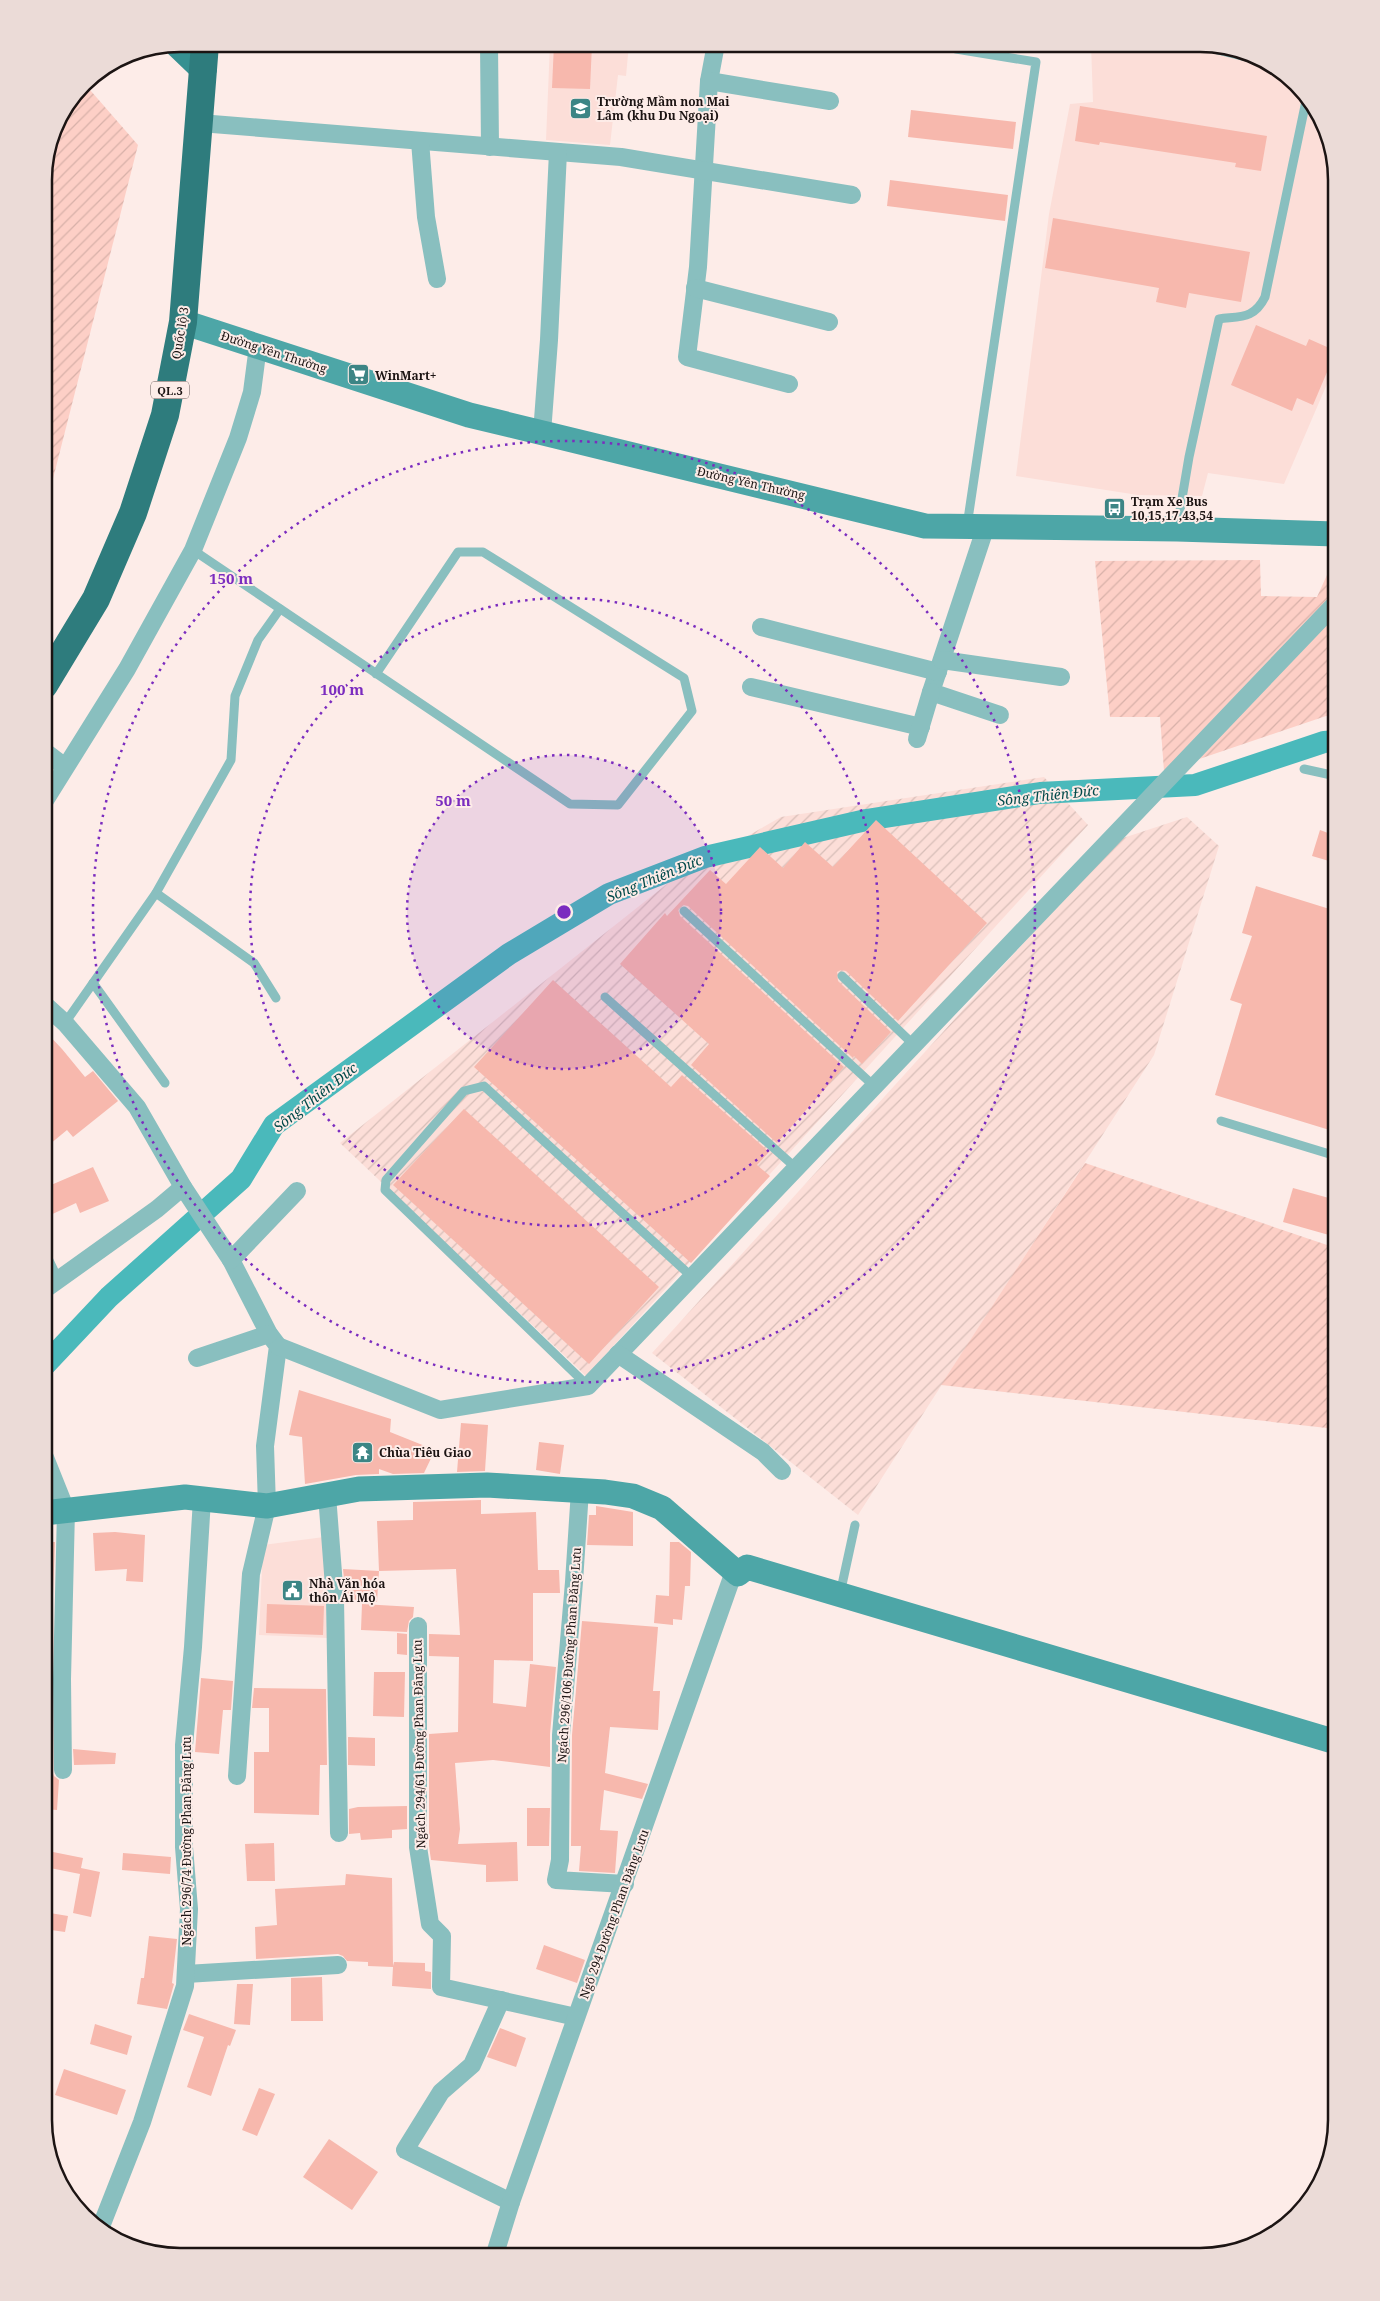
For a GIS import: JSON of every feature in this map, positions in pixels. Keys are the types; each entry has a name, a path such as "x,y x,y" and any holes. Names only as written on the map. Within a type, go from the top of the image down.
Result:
{"highway":[{"name":"Quốc lộ 3","path":"53,671 96,599 133,513 165,415 183,322 204,56"}],"street":[{"path":"489,52 490,147"},
{"path":"714,53 709,81 695,288 687,357 789,384"},
{"path":"709,81 830,101"},
{"path":"200,123 621,157 852,195"},
{"path":"420,141 426,217 437,279"},
{"path":"542,433 549,340 558,152"},
{"path":"695,288 829,322"},
{"name":"Đường Yên Thường","path":"183,322 469,416 925,526 1177,528 1328,534"},
{"path":"53,788 127,669 193,550 238,438 252,392 258,346"},
{"path":"750,687 919,733 940,666 977,526"},
{"path":"197,1358 273,1340 440,1410 588,1386 1328,611"},
{"path":"761,627 940,666 1060,677"},
{"path":"931,692 1000,715"},
{"path":"53,758 65,767"},
{"path":"53,1012 65,1023 138,1106 184,1188 229,1256 273,1340 265,1446 267,1506 251,1574 237,1776"},
{"path":"52,1284 184,1188"},
{"path":"229,1256 297,1192"},
{"path":"618,1354 763,1452 782,1471"},
{"path":"55,1511 185,1497 267,1506 360,1489 487,1485 580,1490 632,1496 662,1508 738,1574 747,1567 1328,1740"},
{"name":"Ngách 296/106 Đường Phan Đăng Lưu","path":"580,1490 561,1735 560,1860 556,1880 625,1884"},
{"path":"327,1495 334,1599 339,1833"},
{"path":"52,1497 55,1511 62,1679 63,1770"},
{"name":"Ngách 296/74 Đường Phan Đăng Lưu","path":"103,2222 142,2122 185,1986 189,1909 184,1847 184,1745 193,1647 202,1499"},
{"name":"Ngõ 294 Đường Phan Đăng Lưu","path":"497,2248 511,2202 731,1580 738,1574"},
{"name":"Ngách 294/61 Đường Phan Đăng Lưu","path":"418,1626 418,1847 430,1924 442,1936 441,1987 576,2017"},
{"path":"186,1974 338,1965"},
{"path":"501,2000 472,2065 442,2092 404,2150 511,2202"}],"lane":[{"path":"977,526 1036,62 979,53"},
{"path":"1177,528 1189,457 1219,319 1249,314 1259,309 1265,297 1305,107"},
{"path":"193,550 376,674 570,804 618,805 692,711 684,678 483,552 458,552 376,674"},
{"path":"65,1023 156,893 230,760 235,696 258,640 280,609"},
{"path":"1304,769 1328,774"},
{"path":"156,893 254,963 276,998"},
{"path":"684,911 874,1086"},
{"path":"842,976 914,1045"},
{"path":"93,983 165,1083"},
{"path":"605,998 796,1168"},
{"path":"588,1386 384,1190 386,1180 464,1091 484,1086 692,1277"},
{"path":"1221,1121 1328,1154"},
{"path":"52,1268 58,1280"},
{"path":"840,1594 854,1524"}],"shaded area":[{"name":"Trường Mầm non Mai Lâm (khu Du Ngoại)","path":"550,52 628,52 626,76 618,75 610,145 546,140"},
{"path":"1091,53 1208,53 1241,59 1271,74 1296,96 1314,124 1321,139 1325,155 1328,180 1328,382 1284,484 1208,473 1202,496 1138,495 1016,476 1049,214 1070,104 1093,102"},
{"path":"90,90 138,145 53,479 53,172 57,147 62,131 74,109"},
{"path":"1260,560 1261,596 1317,597 1328,573 1328,716 1164,771 1160,717 1110,717 1095,561"},
{"path":"1044,777 1088,825 586,1376 340,1143 677,876 781,817"},
{"path":"1187,817 1219,846 1154,1055 858,1515 652,1353 1117,840"},
{"path":"1085,1163 1328,1245 1328,1428 941,1385"},
{"name":"Nhà Văn hóa thôn Ái Mộ","path":"324,1537 327,1638 259,1635 263,1545"}],"building":[{"path":"554,52 592,52 590,89 552,88"},
{"path":"1080,106 1267,136 1261,171 1235,167 1236,163 1100,142 1099,145 1075,141"},
{"path":"911,110 1016,122 1013,149 908,137"},
{"path":"890,180 1008,195 1005,221 887,206"},
{"path":"1053,218 1250,252 1241,302 1189,293 1186,308 1156,302 1159,288 1045,268"},
{"path":"1256,325 1306,346 1309,339 1328,347 1328,370 1313,405 1297,398 1292,411 1231,385"},
{"path":"876,820 987,923 898,1021 846,971 841,970 837,972 838,981 891,1032 862,1064 854,1056 853,1058 688,906 683,905 678,909 680,916 844,1067 777,1143 691,1065 709,1044 620,964 665,913 667,916 710,870 726,884 760,847 783,868 805,842 833,867"},
{"path":"1320,830 1328,833 1328,861 1312,856"},
{"path":"1256,886 1328,908 1328,1130 1215,1095 1242,1004 1230,1000 1252,936 1242,933"},
{"path":"553,980 671,1087 682,1075 769,1152 757,1165 770,1176 691,1263 474,1067"},
{"path":"53,1039 85,1077 93,1071 118,1101 73,1137 67,1130 53,1142"},
{"path":"464,1109 659,1287 589,1364 393,1185"},
{"path":"93,1167 109,1201 80,1213 76,1203 52,1214 52,1184"},
{"path":"1293,1188 1328,1198 1328,1235 1283,1222"},
{"path":"299,1390 391,1419 390,1432 435,1450 424,1473 393,1474 379,1469 379,1474 356,1475 305,1484 302,1437 289,1435"},
{"path":"461,1423 488,1425 485,1471 457,1472"},
{"path":"539,1442 564,1445 560,1474 536,1470"},
{"path":"481,1500 481,1514 536,1512 538,1570 559,1570 560,1593 533,1593 533,1661 494,1660 493,1703 526,1707 530,1664 556,1667 550,1734 550,1767 493,1760 455,1763 460,1829 458,1844 517,1842 518,1881 486,1882 486,1865 431,1860 429,1846 429,1734 458,1732 459,1657 429,1656 429,1634 460,1635 456,1569 379,1571 377,1521 413,1520 413,1502"},
{"path":"596,1506 633,1512 633,1546 587,1545 589,1515 596,1515"},
{"path":"115,1532 145,1535 143,1582 126,1581 127,1569 95,1571 93,1533"},
{"path":"52,1542 55,1542 53,1595"},
{"path":"670,1542 679,1542 691,1552 690,1586 685,1586 682,1620 673,1619 673,1625 654,1623 656,1595 669,1596"},
{"path":"343,1569 379,1571 377,1602 346,1599"},
{"path":"267,1604 324,1606 323,1635 266,1633"},
{"path":"362,1604 414,1607 413,1617 409,1621 407,1632 361,1630"},
{"path":"582,1621 658,1627 653,1691 660,1691 658,1730 610,1727 605,1773 648,1784 642,1799 604,1790 600,1830 618,1831 615,1873 579,1871 581,1846 571,1846 572,1735"},
{"path":"397,1633 407,1634 407,1655 397,1654"},
{"path":"374,1672 405,1672 404,1717 373,1716"},
{"path":"201,1678 233,1681 231,1710 223,1710 219,1754 195,1752"},
{"path":"254,1688 326,1689 327,1765 320,1765 319,1815 254,1813 254,1752 269,1752 269,1708 252,1708"},
{"path":"348,1737 375,1738 375,1766 348,1765"},
{"path":"73,1749 116,1753 115,1764 74,1765"},
{"path":"52,1771 59,1780 57,1810 52,1810"},
{"path":"407,1806 407,1829 392,1830 392,1838 361,1840 360,1833 349,1834 349,1809 358,1807"},
{"path":"527,1808 550,1808 549,1846 527,1846"},
{"path":"274,1843 275,1881 247,1881 245,1844"},
{"path":"52,1852 83,1858 81,1868 100,1872 91,1917 73,1913 80,1874 52,1868"},
{"path":"123,1853 171,1857 170,1874 122,1870"},
{"path":"346,1874 392,1878 393,1966 394,1962 425,1963 425,1971 431,1972 431,1989 392,1986 393,1967 368,1966 368,1962 347,1961 338,1954 256,1959 255,1927 277,1925 275,1889 345,1885"},
{"path":"52,1913 68,1916 65,1932 52,1930"},
{"path":"149,1936 177,1939 172,1983 174,1984 167,2009 137,2004 141,1978 144,1978"},
{"path":"544,1945 585,1960 577,1983 536,1969"},
{"path":"322,1977 323,2021 291,2021 291,1978"},
{"path":"237,1984 253,1984 250,2025 234,2024"},
{"path":"189,2014 236,2030 230,2046 228,2045 211,2096 187,2087 204,2037 183,2030"},
{"path":"95,2024 132,2036 127,2055 90,2044"},
{"path":"500,2028 526,2038 516,2067 487,2057"},
{"path":"64,2069 126,2090 117,2115 55,2095"},
{"path":"259,2088 275,2094 257,2136 242,2130"},
{"path":"329,2139 378,2172 352,2210 303,2177"}],"waterway":[{"name":"Sông Thiên Đức","path":"52,1357 109,1297 241,1179 274,1125 509,954 609,894 705,857 866,820 1040,793 1195,785 1328,742"}],"place":[{"name":"Trường Mầm non Mai Lâm (khu Du Ngoại)","path":"581,108"},
{"name":"WinMart+","path":"359,375"},
{"name":"Trạm Xe Bus 10,15,17,43,54","path":"1115,508"},
{"name":"Chùa Tiêu Giao","path":"363,1452"},
{"name":"Nhà Văn hóa thôn Ái Mộ","path":"293,1590"}]}
